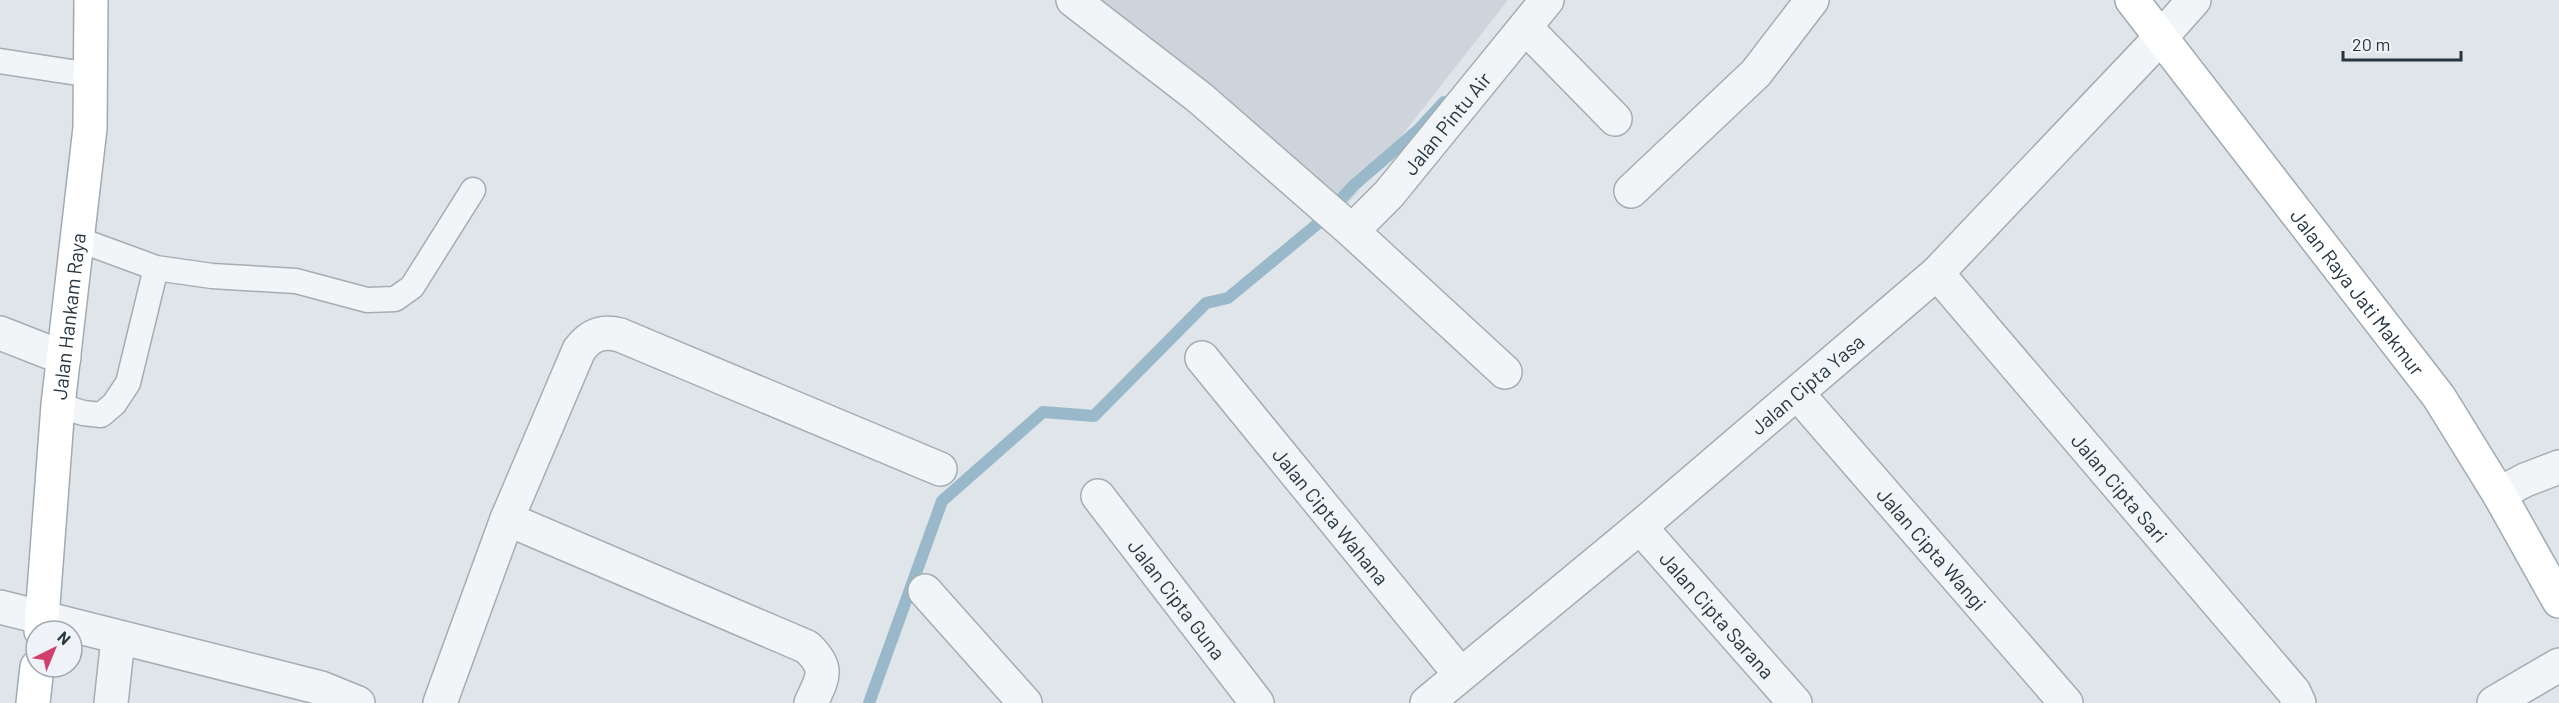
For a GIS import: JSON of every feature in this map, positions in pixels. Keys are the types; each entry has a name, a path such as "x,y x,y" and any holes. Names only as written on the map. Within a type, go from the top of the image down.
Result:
{"main road":[{"name":"Jalan Hankam Raya","path":"42,619 58,405 90,128 91,0"},
{"name":"Jalan Raya Jati Makmur","path":"2132,0 2439,397 2499,494 2559,601"},
{"path":"33,703 36,679"}],"street":[{"path":"1073,0 1200,98 1337,219 1504,372"},
{"name":"Jalan Pintu Air","path":"1337,219 1378,206 1547,0"},
{"path":"1631,191 1756,73 1812,0"},
{"name":"Jalan Cipta Yasa","path":"1427,703 1640,527 1937,273 2194,0"},
{"path":"1526,28 1615,119"},
{"name":"Jalan Cipta Sari","path":"1937,273 2286,683 2299,703"},
{"path":"440,703 507,519 579,350 586,340 608,332 940,469"},
{"path":"0,333 64,358"},
{"name":"Jalan Cipta Wahana","path":"1202,358 1460,674"},
{"name":"Jalan Cipta Wangi","path":"1797,393 2066,703"},
{"path":"2499,494 2525,480 2559,467"},
{"name":"Jalan Cipta Guna","path":"1098,496 1257,703"},
{"path":"507,519 807,647 820,659 824,676 811,703"},
{"name":"Jalan Cipta Sarana","path":"1640,527 1780,698"},
{"path":"925,591 1025,703"},
{"path":"0,607 28,619"},
{"path":"84,633 321,688 358,703"},
{"path":"111,703 118,639"},
{"path":"2494,703 2559,665"}],"lane":[{"path":"0,61 91,75"},
{"path":"77,238 156,268 212,276 296,281 367,300 395,299 412,287 473,190"},
{"path":"58,405 83,413 101,415 114,404 128,383 156,268"}],"shaded area":[{"path":"1081,0 1508,0 1337,218"}],"waterway":[{"path":"869,703 942,501 1043,412 1094,416 1206,303 1228,298 1321,221 1353,186 1418,130 1444,102"}]}
